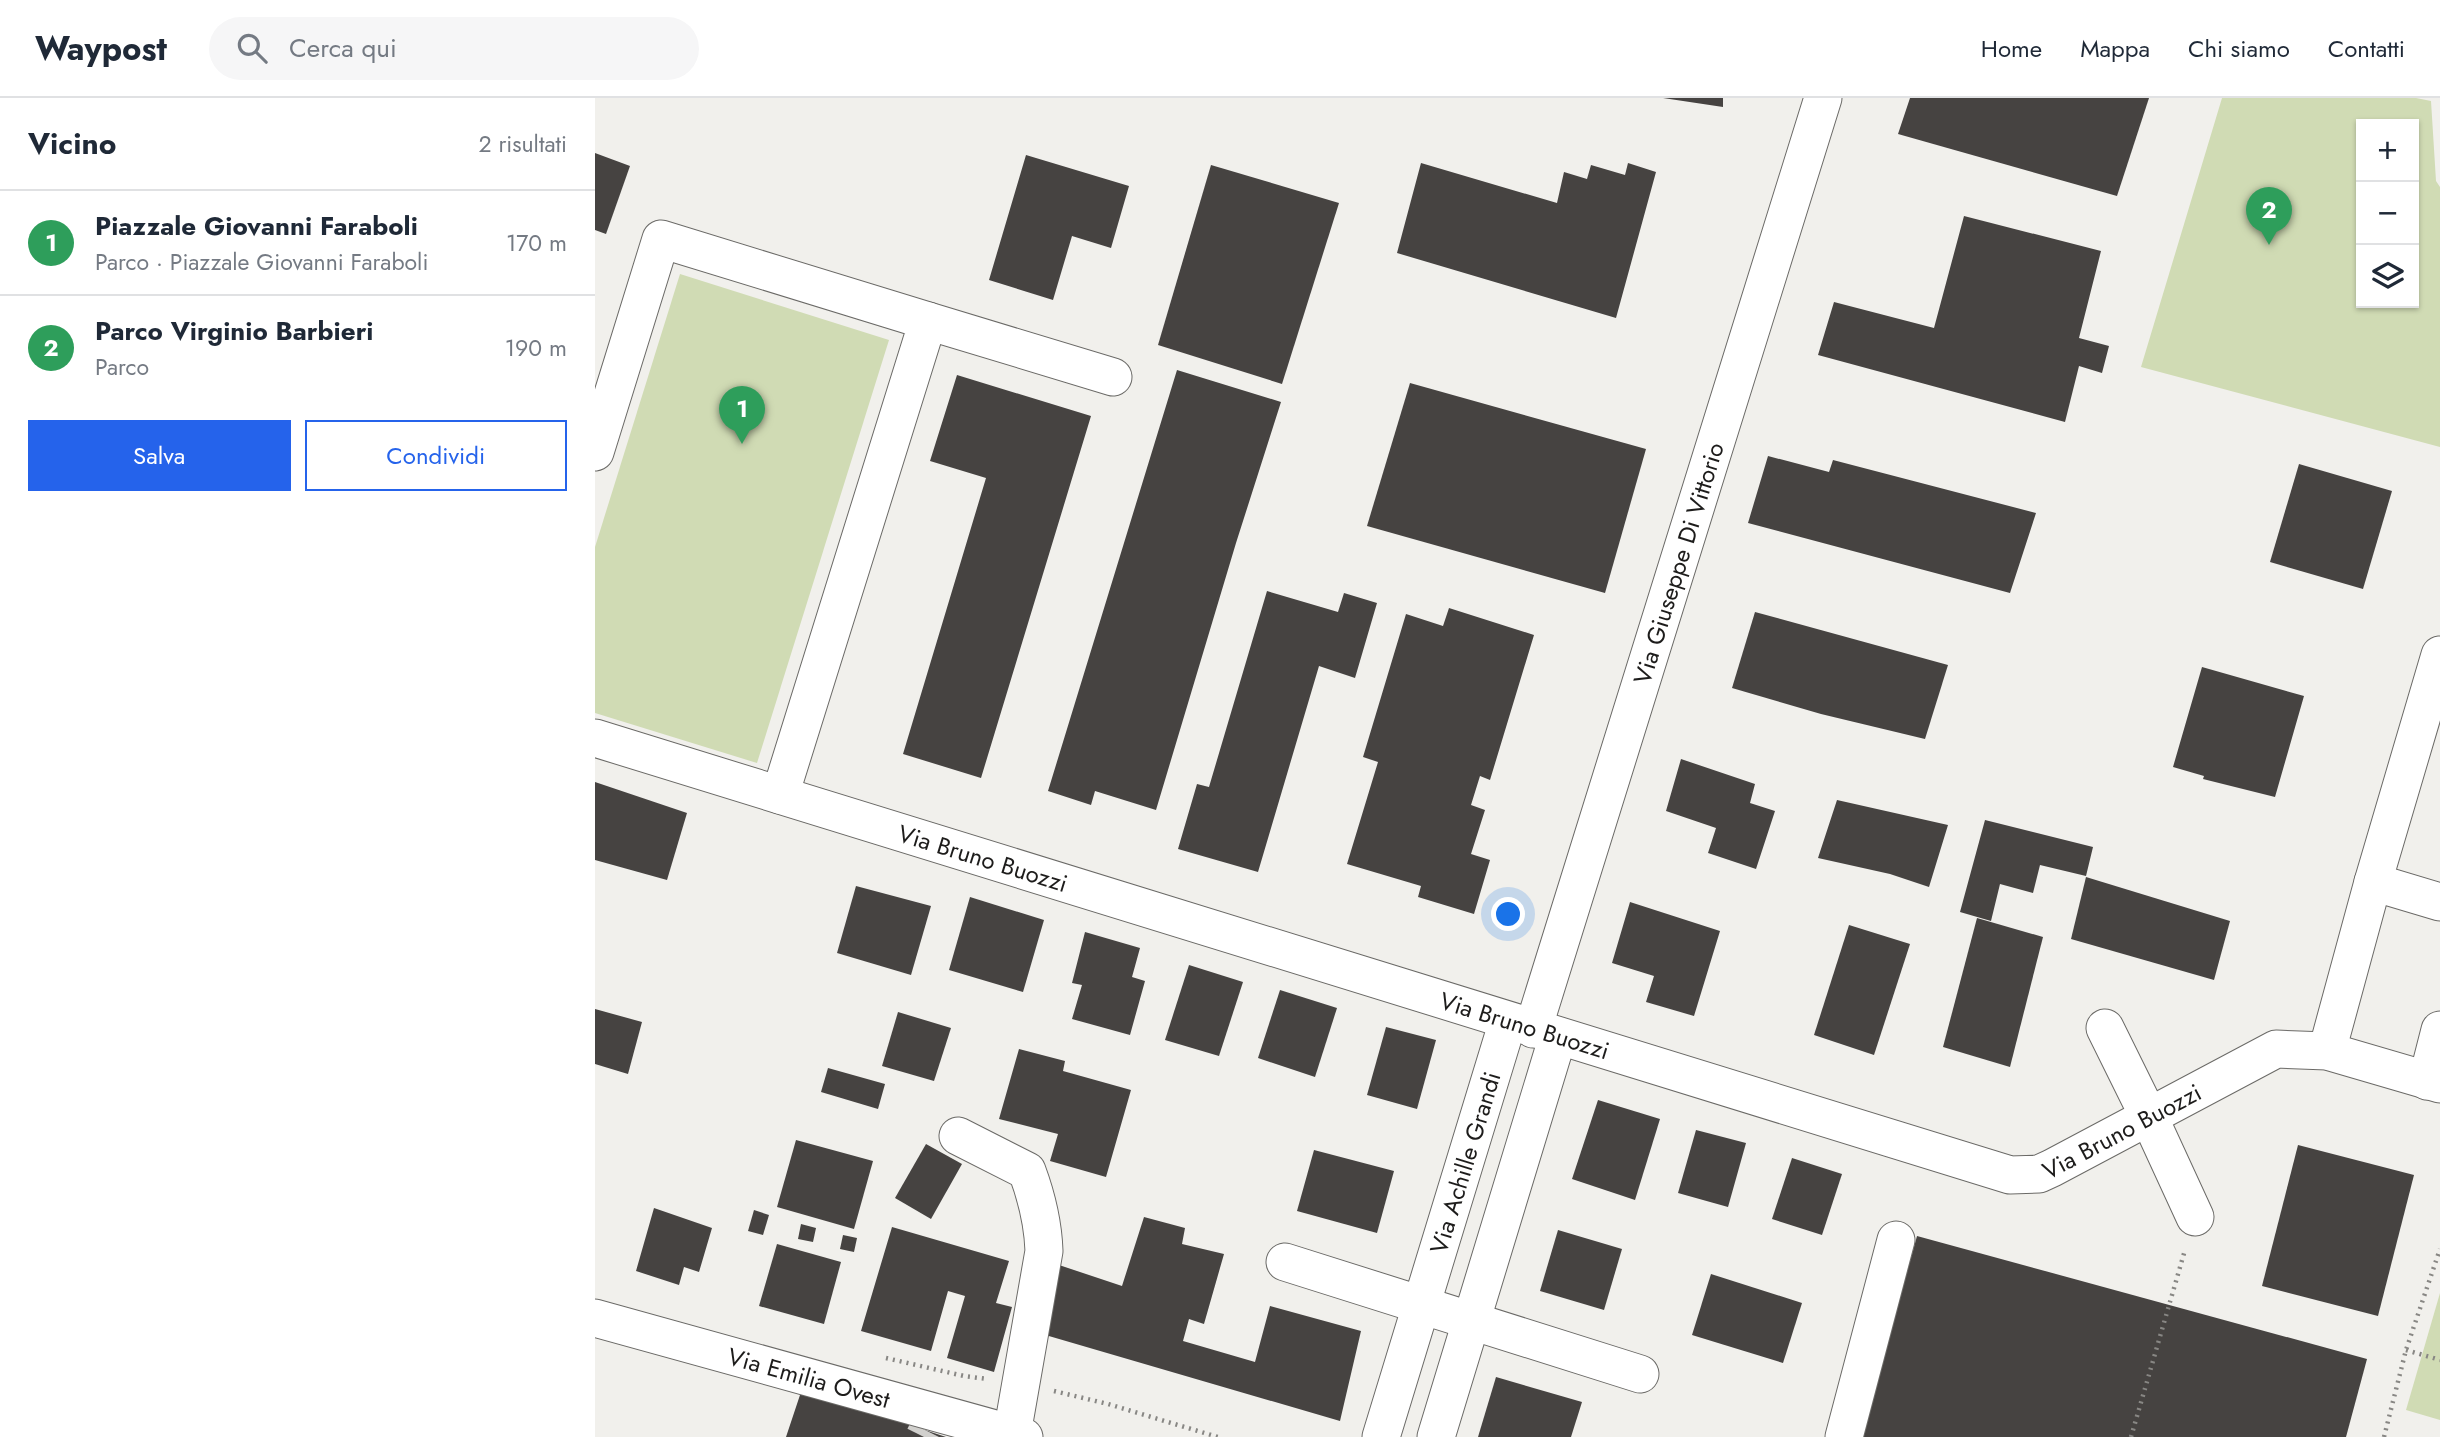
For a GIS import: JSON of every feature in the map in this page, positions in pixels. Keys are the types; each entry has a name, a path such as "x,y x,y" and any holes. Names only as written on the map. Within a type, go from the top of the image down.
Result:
{"street":[{"name":"Via Giuseppe Di Vittorio","path":"1533,1029 1823,98"},
{"path":"595,452 661,239 1113,377"},
{"path":"780,795 928,321"},
{"path":"2327,1051 2373,882 2438,672"},
{"name":"Via Bruno Buozzi","path":"595,738 2010,1175 2039,1174 2276,1049 2327,1051 2434,1082"},
{"path":"2373,882 2440,902"},
{"path":"2105,1028 2195,1217"},
{"name":"Via Achille Grandi","path":"1381,1437 1421,1305 1533,1029"},
{"path":"1436,1437 1471,1321 1533,1029"},
{"path":"2434,1082 2440,1030"},
{"path":"958,1136 1027,1171 1044,1227 1044,1251 1021,1383 1018,1435"},
{"path":"1844,1437 1896,1240"},
{"path":"1285,1262 1640,1374"},
{"name":"Via Emilia Ovest","path":"595,1318 931,1422 1018,1435"}],"path":[{"path":"2131,1437 2195,1217"},
{"path":"2384,1437 2406,1350 2440,1249"},
{"path":"2406,1350 2440,1360"},
{"path":"885,1358 964,1376 1021,1383 1108,1404 1218,1437"}],"green space":[{"path":"2222,98 2416,98 2431,101 2436,181 2440,187 2440,447 2141,367"},
{"path":"680,274 889,340 757,763 595,713 595,547"},
{"path":"2440,1293 2440,1420 2406,1410"}],"building":[{"path":"1663,98 1723,98 1723,107"},
{"path":"1910,98 2149,98 2117,196 1898,134"},
{"path":"595,153 630,166 606,234 595,230"},
{"path":"1026,155 1129,186 1111,248 1072,236 1053,300 989,280"},
{"path":"1421,163 1557,203 1564,172 1587,179 1591,165 1625,175 1628,163 1656,172 1616,318 1397,253"},
{"path":"1211,165 1339,203 1282,384 1158,345"},
{"path":"1964,216 2101,251 2079,338 2109,346 2102,373 2079,366 2065,422 1818,355 1834,302 1934,328"},
{"path":"1177,370 1281,402 1156,810 1095,791 1091,805 1048,791"},
{"path":"957,375 1091,416 981,778 903,754 986,478 930,461"},
{"path":"1410,383 1646,449 1605,593 1367,526"},
{"path":"1768,456 1829,472 1833,460 2036,513 2010,593 1748,523"},
{"path":"2299,464 2392,491 2363,589 2270,562"},
{"path":"1267,591 1338,612 1344,593 1377,603 1355,678 1319,666 1258,872 1178,849 1197,784 1209,787"},
{"path":"1449,608 1534,635 1490,780 1480,776 1471,805 1485,810 1471,854 1490,860 1474,914 1418,897 1421,886 1347,864 1378,762 1363,757 1406,614 1443,626"},
{"path":"1755,612 1948,665 1925,739 1821,714 1732,688"},
{"path":"2202,667 2304,696 2275,797 2203,779 2204,776 2173,767"},
{"path":"1681,759 1755,784 1750,803 1775,811 1756,869 1708,853 1716,828 1666,811"},
{"path":"595,782 687,813 667,880 595,860"},
{"path":"1837,800 1948,825 1929,887 1890,874 1818,858"},
{"path":"1985,820 2093,847 2086,876 2040,865 2033,893 2000,884 1991,921 1960,912"},
{"path":"2086,877 2230,921 2214,980 2071,939"},
{"path":"856,886 931,906 911,975 837,953"},
{"path":"970,897 1044,920 1023,992 949,970"},
{"path":"1630,902 1720,931 1694,1016 1646,1002 1654,976 1612,963"},
{"path":"1977,918 2043,937 2010,1067 1943,1047"},
{"path":"1849,925 1910,944 1874,1055 1814,1035"},
{"path":"1085,932 1140,948 1132,977 1145,981 1130,1035 1072,1019 1082,985 1072,983"},
{"path":"1189,965 1243,982 1219,1056 1165,1040"},
{"path":"1280,990 1337,1008 1315,1077 1258,1058"},
{"path":"595,1009 642,1022 628,1074 595,1064"},
{"path":"898,1012 951,1028 934,1081 882,1066"},
{"path":"1386,1027 1436,1040 1417,1109 1367,1095"},
{"path":"1019,1049 1065,1061 1063,1071 1131,1090 1106,1177 1050,1161 1058,1134 999,1119"},
{"path":"828,1068 885,1084 878,1109 821,1092"},
{"path":"1598,1100 1660,1119 1635,1200 1572,1179"},
{"path":"1696,1130 1746,1143 1728,1207 1678,1193"},
{"path":"796,1140 873,1161 854,1229 777,1207"},
{"path":"926,1144 962,1164 931,1219 895,1198"},
{"path":"2298,1145 2414,1175 2378,1316 2262,1286"},
{"path":"1314,1150 1394,1171 1377,1233 1297,1211"},
{"path":"1792,1158 1842,1174 1822,1235 1772,1219"},
{"path":"654,1208 712,1228 699,1272 684,1267 679,1285 636,1271"},
{"path":"754,1210 769,1215 763,1235 748,1231"},
{"path":"1144,1217 1185,1228 1182,1244 1224,1254 1204,1324 1189,1319 1183,1341 1255,1362 1270,1306 1361,1331 1340,1421 1042,1334 1059,1265 1122,1286"},
{"path":"801,1224 816,1228 813,1242 798,1239"},
{"path":"892,1227 1009,1261 996,1303 1012,1307 994,1372 947,1358 965,1296 948,1291 931,1351 861,1331"},
{"path":"1558,1230 1622,1249 1604,1310 1540,1291"},
{"path":"843,1235 857,1238 854,1252 840,1249"},
{"path":"1917,1236 2367,1359 2346,1437 1861,1437"},
{"path":"777,1244 841,1262 824,1324 759,1306"},
{"path":"1711,1274 1802,1303 1783,1363 1692,1335"},
{"path":"1496,1377 1582,1402 1571,1437 1478,1437"},
{"path":"801,1392 907,1424 946,1437 786,1437"}],"tunnel":[{"path":"924,1437 927,1431"}],"place":[{"name":"Parco Virginio Barbieri","path":"2269,245"},
{"name":"Piazzale Giovanni Faraboli","path":"742,444"}]}
